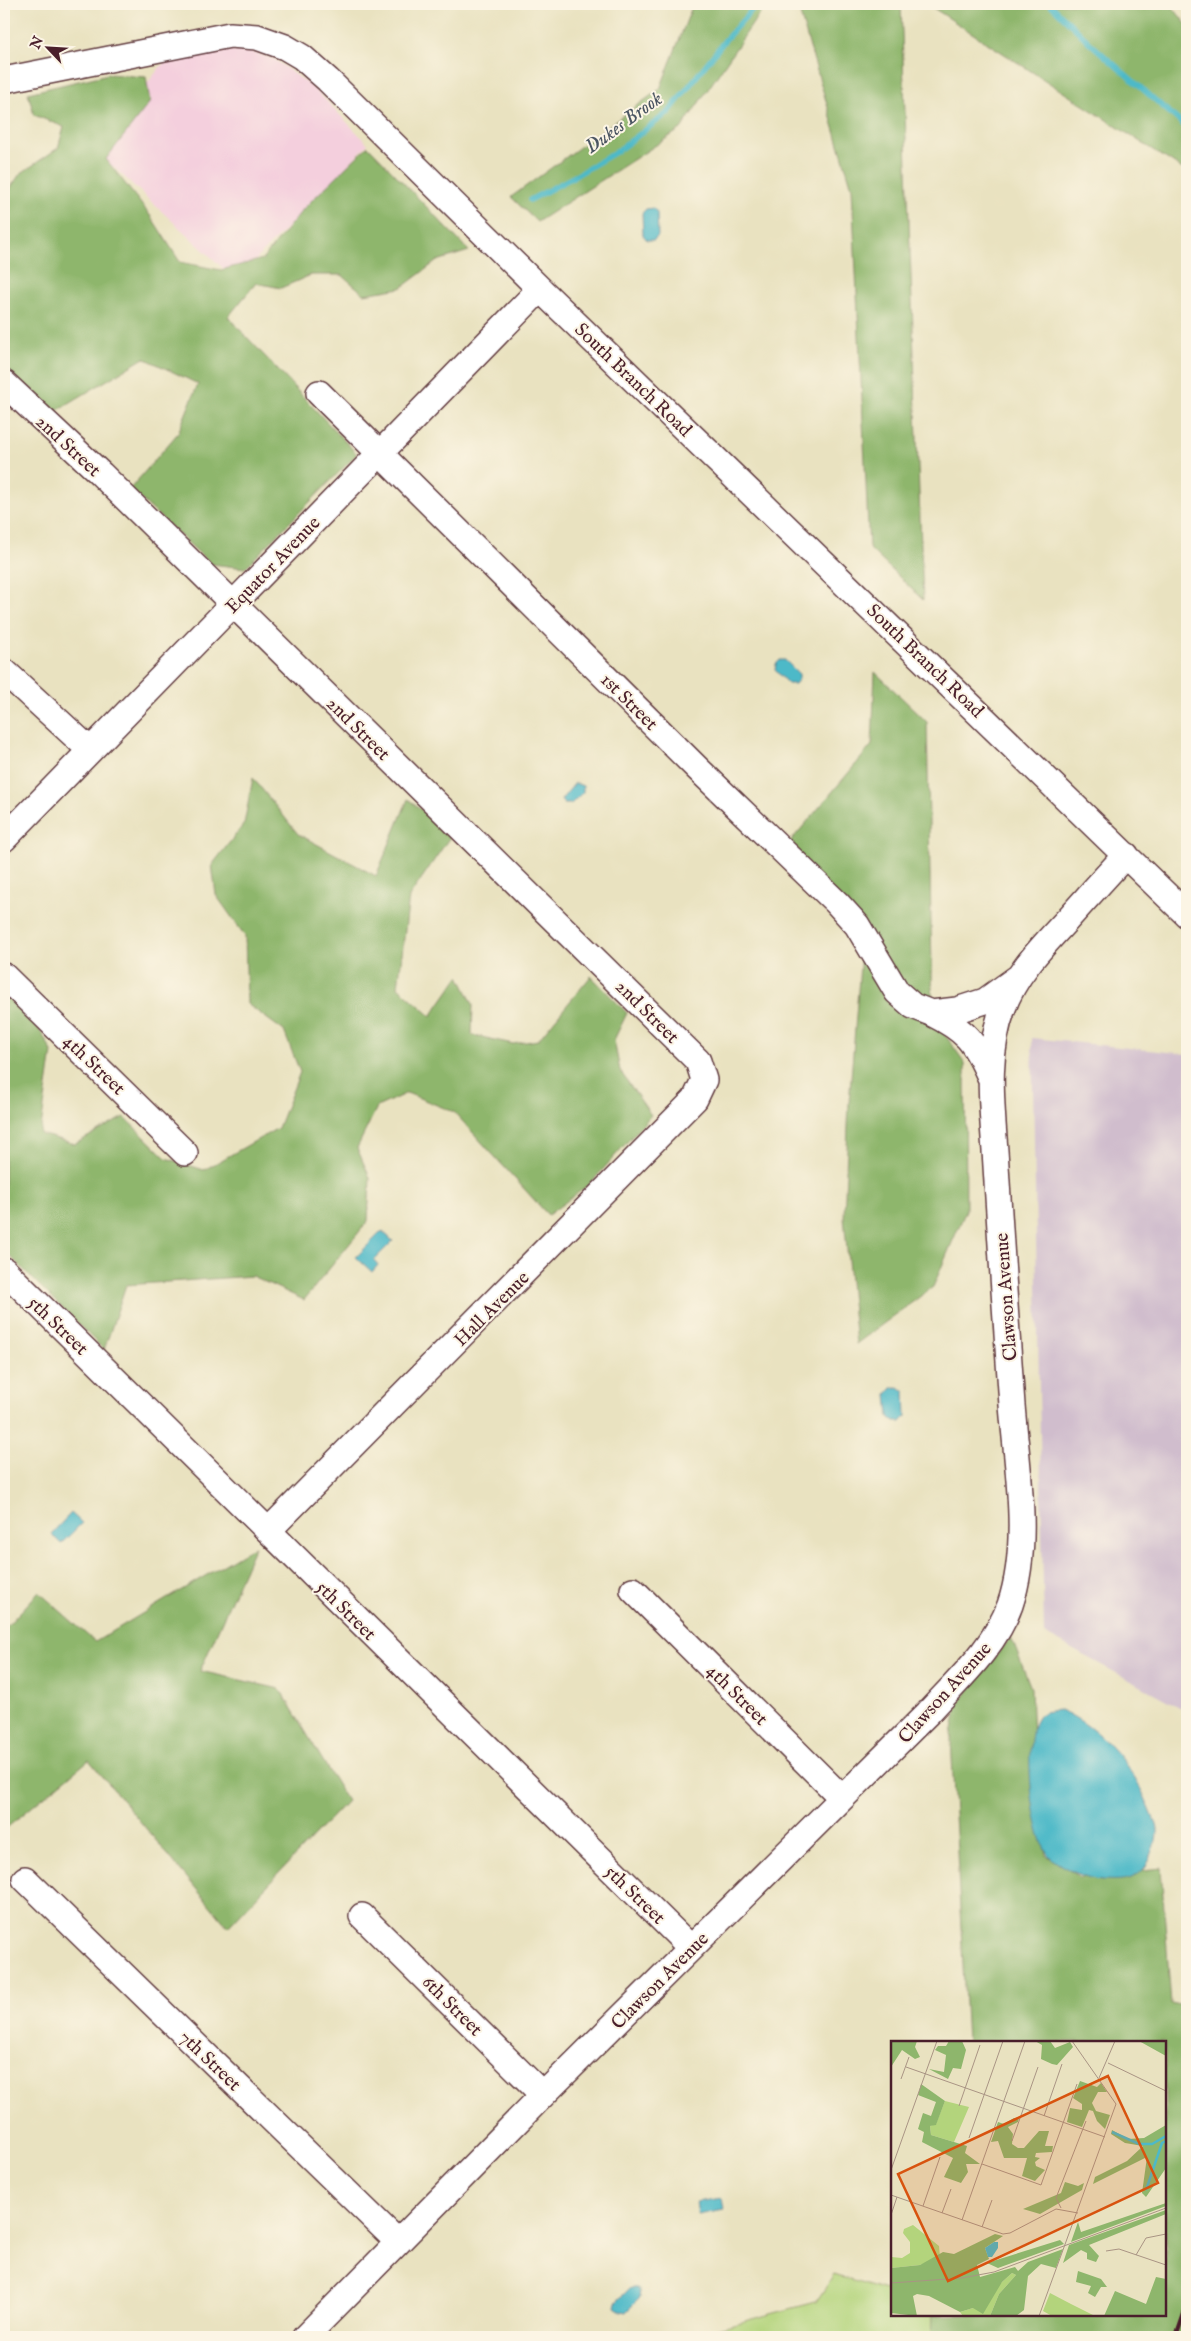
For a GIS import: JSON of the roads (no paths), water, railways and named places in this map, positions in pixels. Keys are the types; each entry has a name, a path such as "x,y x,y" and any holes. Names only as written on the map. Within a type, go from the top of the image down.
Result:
{"street":[{"name":"South Branch Road","path":"4,80 230,35 270,40 302,57 328,80 540,289 1187,915"},
{"name":"Equator Avenue","path":"4,839 540,289"},
{"name":"2nd Street","path":"4,383 101,474 698,1061 704,1080"},
{"name":"1st Street","path":"319,393 837,903 857,925 897,992 913,1006 952,1024 968,1037 976,1047 991,1078"},
{"path":"4,671 90,750"},
{"name":"Clawson Avenue","path":"305,2337 543,2095 928,1713 972,1666 994,1635 1009,1607 1020,1565 1018,1465 1002,1260 991,1078 994,1043 998,1022 1018,977 1032,957 1126,855"},
{"name":"4th Street","path":"4,976 185,1153"},
{"path":"931,1013 957,1010 984,1001 1018,977"},
{"name":"Hall Avenue","path":"269,1530 695,1100 704,1080"},
{"name":"5th Street","path":"4,1270 269,1530 364,1628 691,1948"},
{"name":"4th Street","path":"633,1590 842,1798"},
{"name":"7th Street","path":"25,1879 398,2241"},
{"name":"6th Street","path":"362,1916 543,2095"}],"water":[{"path":"653,208 657,213 658,236 654,240 647,240 643,235 642,213 646,209"},
{"path":"780,660 785,660 799,674 799,679 795,684 788,684 775,670 776,664"},
{"path":"575,783 583,786 583,792 571,804 564,804 561,800"},
{"path":"382,1231 393,1241 374,1260 378,1265 372,1272 356,1257"},
{"path":"899,1387 905,1392 906,1416 901,1422 895,1422 889,1417 887,1394 892,1388"},
{"path":"71,1513 82,1523 61,1544 51,1534"},
{"path":"1060,1710 1090,1727 1103,1739 1126,1766 1144,1796 1155,1821 1157,1834 1155,1845 1146,1866 1136,1876 1125,1880 1103,1880 1083,1876 1056,1862 1044,1848 1034,1812 1031,1790 1030,1747 1033,1731 1039,1716 1047,1711"},
{"path":"722,2198 724,2210 698,2215 696,2202"},
{"path":"630,2288 636,2288 640,2298 626,2312 621,2311 615,2307 616,2302"}],"waterway":[{"name":"Dukes Brook","path":"530,200 616,152 669,112 725,40 757,4"},
{"path":"1050,4 1091,44 1187,128"}],"railway":[{"path":"1176,2337 1187,2305"}]}
